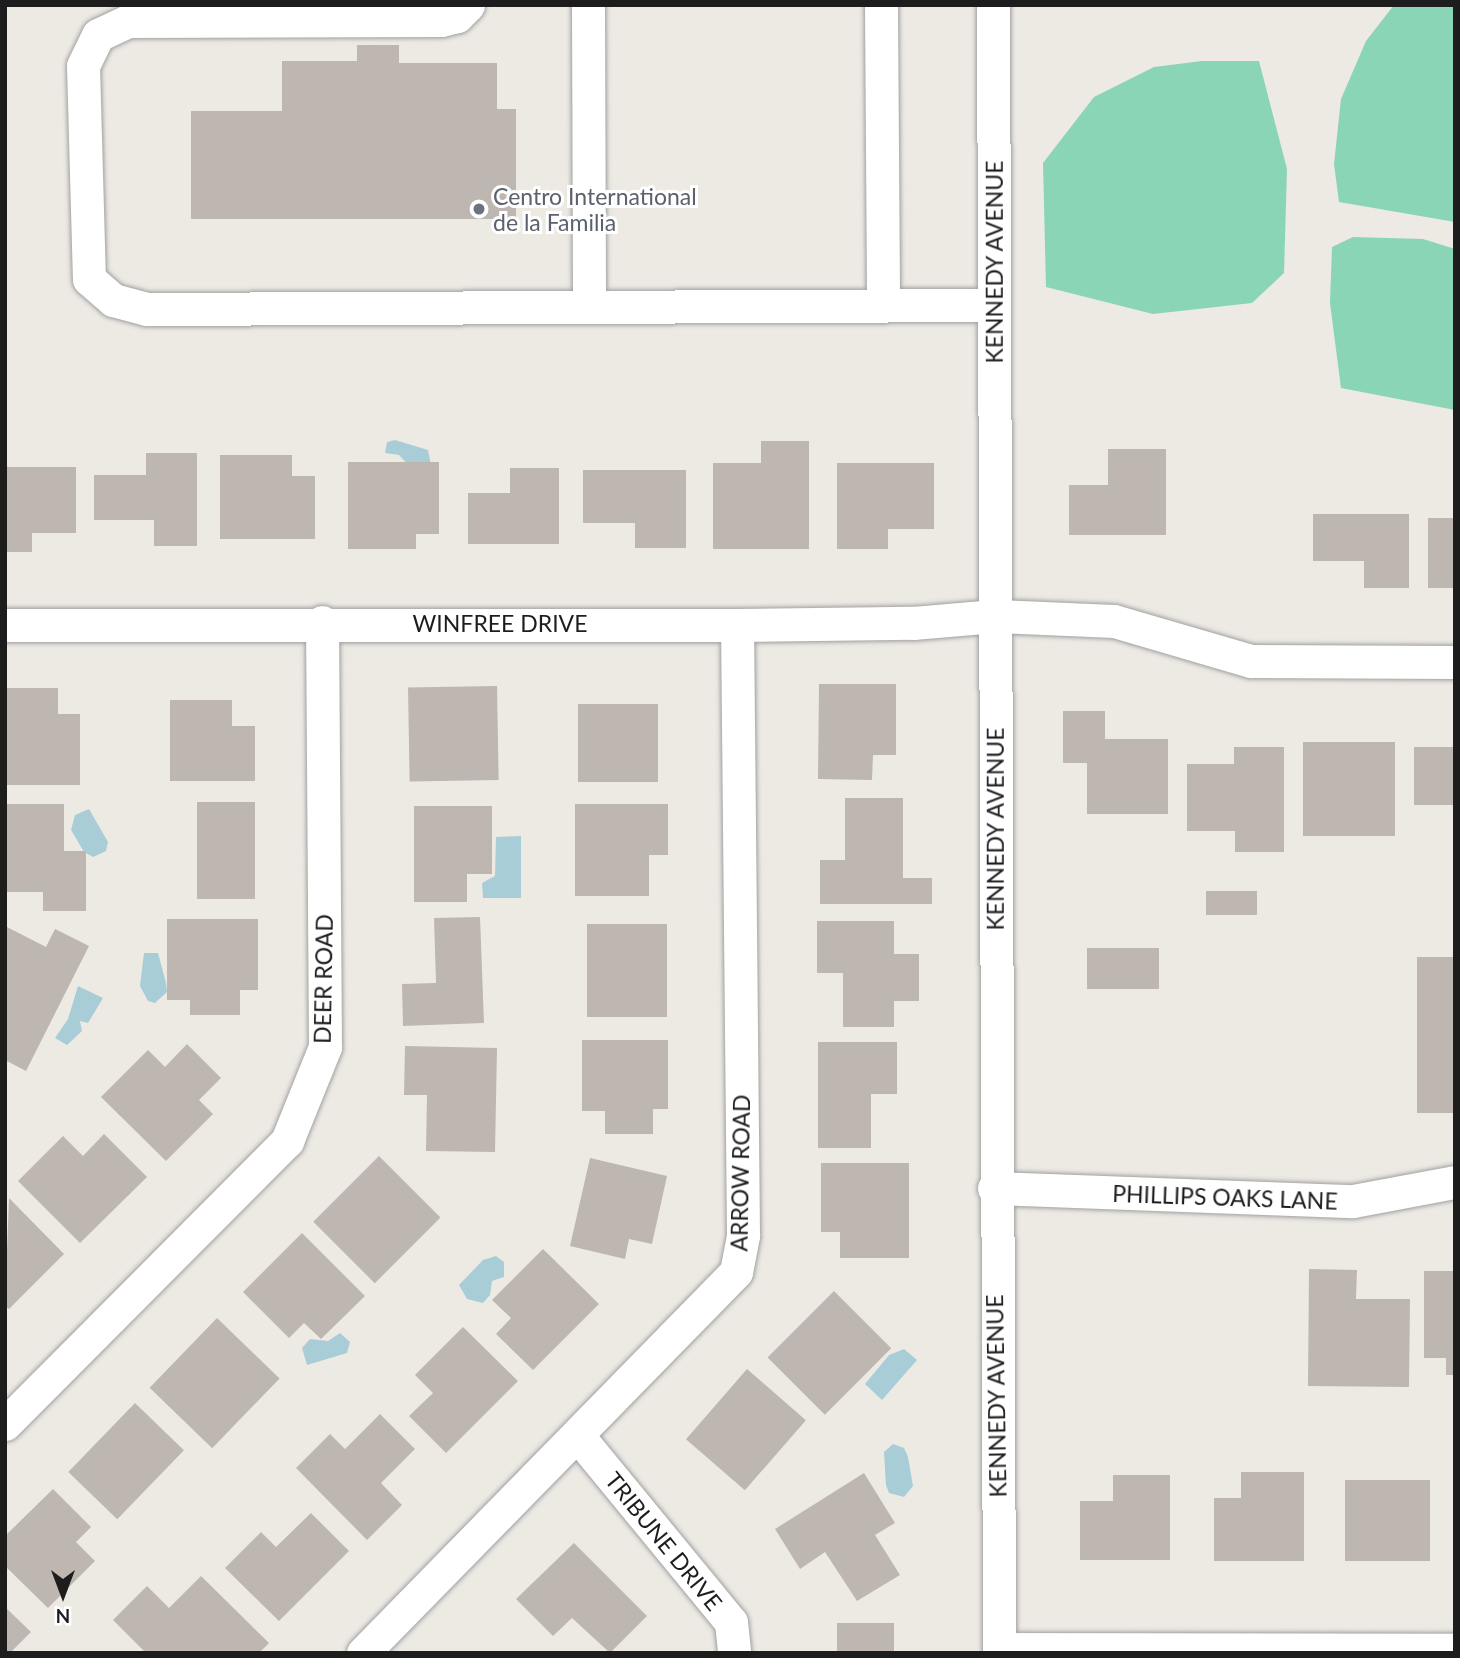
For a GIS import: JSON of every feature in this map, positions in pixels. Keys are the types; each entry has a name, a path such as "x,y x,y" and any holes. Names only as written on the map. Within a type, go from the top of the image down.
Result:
{"street":[{"path":"468,5 457,16 441,20 128,21 98,34 83,66 89,279 113,300 147,309 994,306"},
{"path":"588,5 589,306"},
{"path":"881,5 883,306"},
{"name":"KENNEDY AVENUE","path":"993,5 994,1188 999,1651"},
{"name":"WINFREE DRIVE","path":"5,625 322,622 737,625 913,622 995,616 1114,621 1251,661 1455,662"},
{"name":"DEER ROAD","path":"5,1424 287,1141 326,1047 322,622"},
{"name":"ARROW ROAD","path":"363,1653 736,1272 743,1235 737,625"},
{"name":"PHILLIPS OAKS LANE","path":"994,1188 1308,1202 1353,1201 1455,1182"},
{"name":"TRIBUNE DRIVE","path":"578,1436 731,1622 734,1653"},
{"path":"999,1651 1455,1650"}],"green space":[{"path":"1394,5 1455,5 1455,222 1339,202 1334,164 1341,99 1366,41"},
{"path":"1202,61 1259,61 1287,169 1284,273 1252,303 1153,314 1046,287 1043,163 1094,97 1154,67"},
{"path":"1353,237 1423,239 1455,249 1455,410 1341,388 1330,303 1332,247"}],"water":[{"path":"395,440 428,450 431,465 411,468 399,455 385,453 387,442"},
{"path":"89,809 108,842 106,851 93,857 84,852 71,830 75,815"},
{"path":"521,836 521,898 483,898 482,883 495,876 496,837"},
{"path":"144,953 158,953 166,983 167,992 155,1003 148,1001 140,986"},
{"path":"78,986 103,998 88,1023 80,1021 82,1031 67,1045 55,1038 68,1019"},
{"path":"496,1256 504,1262 504,1277 492,1281 490,1295 483,1303 467,1299 459,1285 483,1260"},
{"path":"340,1333 350,1342 347,1353 307,1365 302,1348 310,1339 328,1341"},
{"path":"904,1349 917,1360 882,1400 865,1384 889,1355"},
{"path":"893,1444 904,1448 908,1457 913,1486 904,1497 889,1493 886,1485 884,1452"}],"building":[{"path":"357,45 399,45 399,63 497,63 497,109 516,109 516,219 191,219 191,111 282,111 282,61 357,61"},
{"path":"761,441 809,441 809,549 713,549 713,463 761,463"},
{"path":"1108,449 1166,449 1166,535 1069,535 1069,485 1108,485"},
{"path":"146,453 197,453 197,546 154,546 154,520 94,520 94,475 146,475"},
{"path":"220,455 292,455 292,476 315,476 315,539 220,539"},
{"path":"348,462 439,462 439,534 416,534 416,549 348,549"},
{"path":"837,463 934,463 934,529 888,529 888,549 837,549"},
{"path":"5,467 76,467 76,533 32,533 32,552 5,552"},
{"path":"510,468 559,468 559,544 468,544 468,493 510,493"},
{"path":"583,470 686,470 686,548 635,548 635,523 583,523"},
{"path":"1313,514 1409,514 1409,588 1364,588 1364,561 1313,561"},
{"path":"1428,518 1455,518 1455,588 1428,588"},
{"path":"819,684 896,684 896,755 873,755 872,780 818,779"},
{"path":"497,686 499,780 410,782 408,688"},
{"path":"5,688 58,688 58,714 80,714 80,785 5,785"},
{"path":"170,700 232,700 232,726 255,726 255,781 170,781"},
{"path":"578,704 658,704 658,782 578,782"},
{"path":"1063,711 1105,711 1105,739 1168,739 1168,814 1087,814 1087,763 1063,763"},
{"path":"1303,742 1395,742 1395,836 1303,836"},
{"path":"1234,747 1284,747 1284,852 1235,852 1235,831 1187,831 1187,764 1234,764"},
{"path":"1414,747 1455,747 1455,805 1414,805"},
{"path":"845,798 903,798 903,878 932,878 932,904 820,904 820,860 845,860"},
{"path":"197,802 255,802 255,899 197,899"},
{"path":"5,804 64,804 64,851 86,851 86,911 43,911 43,892 5,892"},
{"path":"575,804 668,804 668,855 649,855 649,896 575,896"},
{"path":"414,806 492,806 492,874 467,874 467,902 414,902"},
{"path":"1206,891 1257,891 1257,915 1206,915"},
{"path":"480,917 484,1023 403,1026 402,984 436,983 434,918"},
{"path":"167,919 258,919 258,990 240,990 240,1015 190,1015 190,1000 167,1000"},
{"path":"817,921 894,921 894,954 919,954 919,1001 894,1001 894,1027 843,1027 843,973 817,973"},
{"path":"587,924 667,924 667,1017 587,1017"},
{"path":"5,926 46,947 55,929 89,946 26,1071 5,1060"},
{"path":"1087,948 1159,948 1159,989 1087,989"},
{"path":"1417,957 1455,957 1455,1113 1417,1113"},
{"path":"582,1040 668,1040 668,1109 653,1109 653,1134 605,1134 605,1111 582,1111"},
{"path":"818,1042 897,1042 897,1094 871,1094 871,1148 818,1148"},
{"path":"187,1044 221,1078 199,1100 213,1114 166,1161 101,1097 148,1050 165,1067"},
{"path":"405,1046 497,1048 495,1152 426,1151 427,1095 404,1095"},
{"path":"104,1134 147,1177 80,1243 18,1181 63,1136 83,1156"},
{"path":"379,1156 441,1218 375,1283 313,1222"},
{"path":"590,1158 667,1176 652,1244 629,1239 625,1259 570,1246"},
{"path":"821,1163 909,1163 909,1258 840,1258 840,1232 821,1232"},
{"path":"9,1198 64,1254 9,1309 5,1306"},
{"path":"302,1233 365,1296 321,1339 304,1323 289,1338 243,1292"},
{"path":"543,1249 599,1304 533,1370 496,1334 511,1318 492,1300"},
{"path":"1309,1269 1357,1270 1356,1299 1410,1299 1409,1387 1308,1386"},
{"path":"1424,1271 1455,1271 1455,1375 1446,1375 1446,1358 1424,1358"},
{"path":"834,1291 891,1348 825,1415 768,1357"},
{"path":"217,1318 280,1378 212,1448 150,1388"},
{"path":"463,1327 518,1381 446,1453 409,1416 433,1393 415,1375"},
{"path":"747,1369 806,1420 745,1490 686,1439"},
{"path":"135,1403 184,1450 117,1519 68,1472"},
{"path":"380,1414 415,1449 381,1483 402,1505 367,1540 296,1468 330,1434 345,1449"},
{"path":"1241,1472 1304,1472 1304,1561 1214,1561 1214,1498 1241,1498"},
{"path":"864,1473 895,1523 875,1535 900,1575 857,1601 825,1552 800,1569 775,1529"},
{"path":"1113,1475 1170,1475 1170,1560 1080,1560 1080,1501 1113,1501"},
{"path":"1345,1480 1430,1480 1430,1561 1345,1561"},
{"path":"53,1489 91,1527 76,1542 95,1561 48,1608 5,1566 5,1536"},
{"path":"311,1513 349,1551 279,1621 225,1568 261,1532 276,1547"},
{"path":"574,1543 647,1616 610,1653 572,1618 553,1636 516,1599"},
{"path":"201,1576 269,1643 259,1653 146,1653 113,1620 147,1586 169,1608"},
{"path":"5,1607 31,1632 10,1653 5,1653"},
{"path":"837,1623 894,1623 894,1653 837,1653"}],"place":[{"name":"Centro International de la Familia","path":"479,209"}]}
